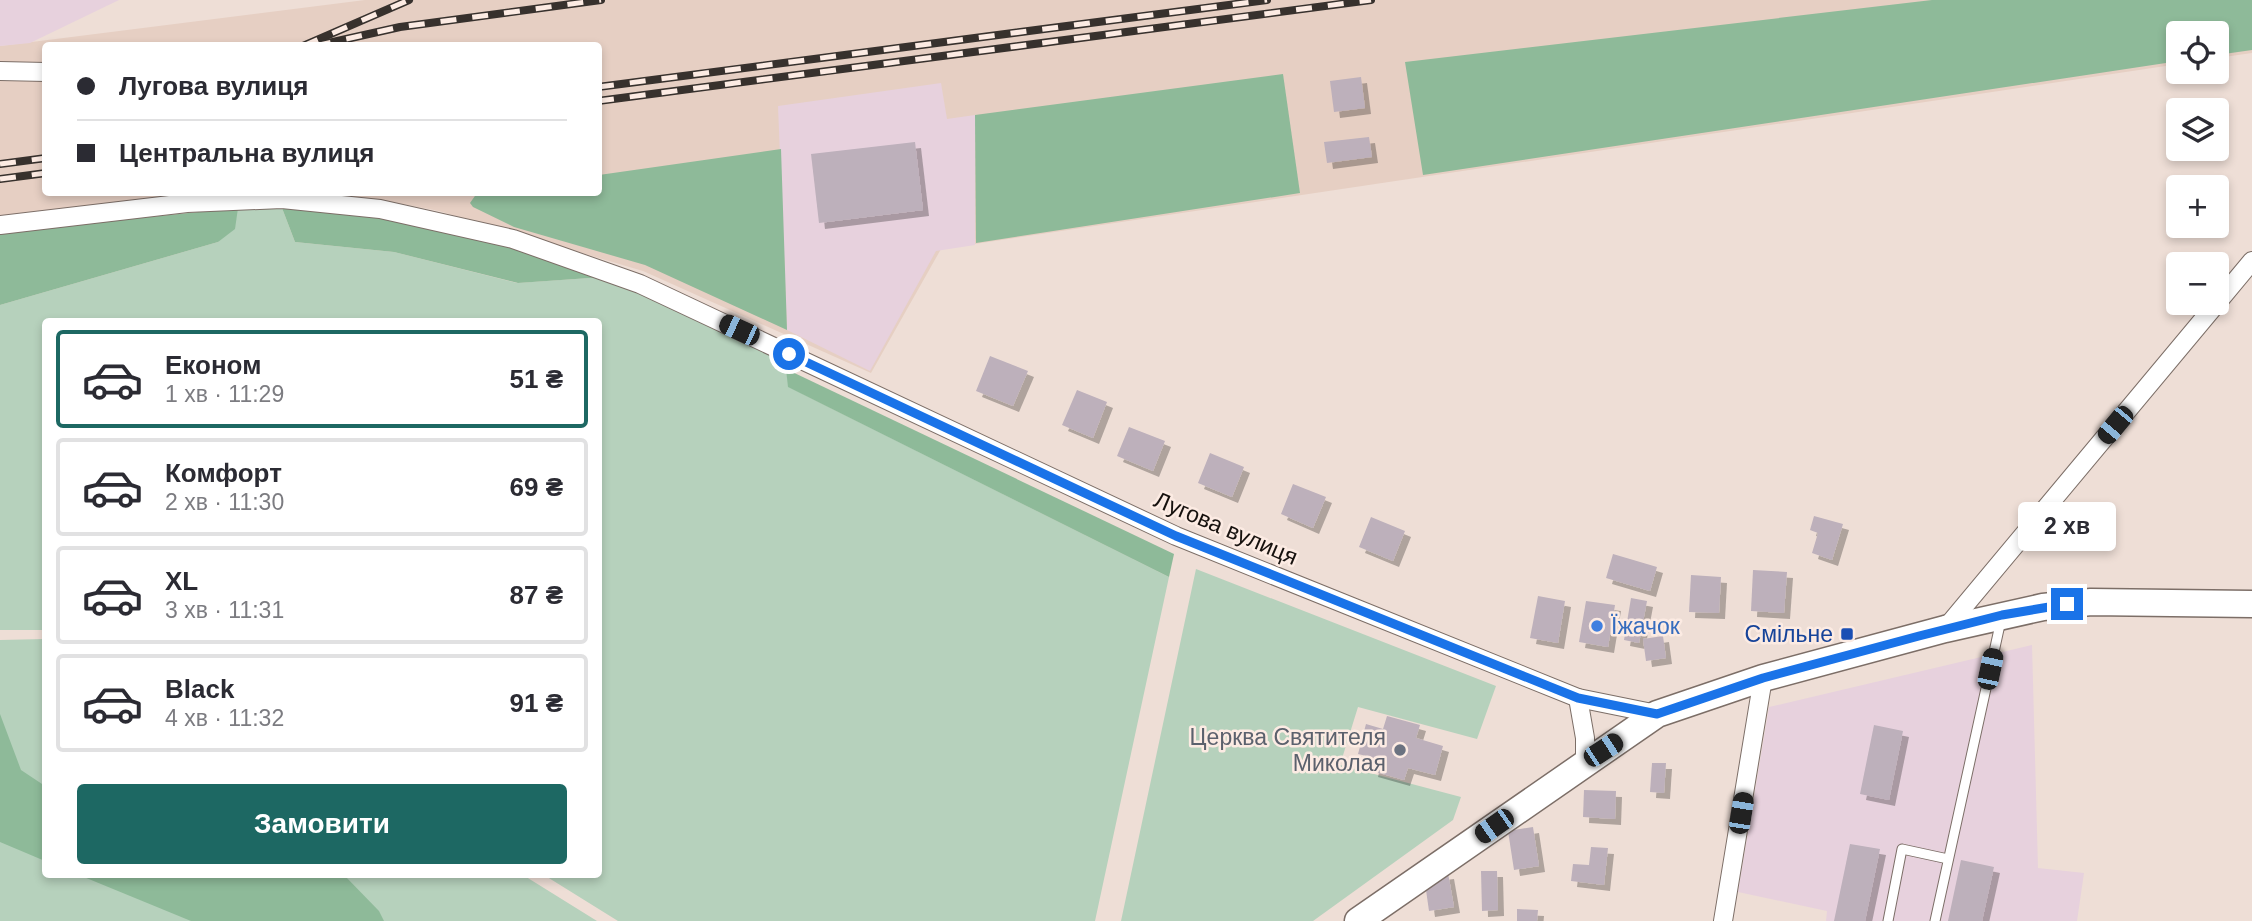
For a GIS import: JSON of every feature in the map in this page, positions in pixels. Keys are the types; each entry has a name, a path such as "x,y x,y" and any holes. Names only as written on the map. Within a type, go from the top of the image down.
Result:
{"street":[{"path":"0,71 42,72"},
{"name":"Лугова вулиця","path":"0,225 187,203 282,200 380,209 487,232 576,260 640,284 1176,536 1578,698 1657,714"},
{"path":"2229,289 2252,261"},
{"path":"1945,629 2207,315"},
{"path":"1358,921 1657,714 1763,678 2002,615 2091,602 2252,604"},
{"path":"1723,921 1763,678"},
{"path":"1578,698 1585,738 1585,762"}],"lane":[{"path":"1935,921 2002,615"},
{"path":"1888,921 1902,849 1948,859"}],"shaded area":[{"path":"0,0 119,0 30,43 0,46"},
{"path":"365,0 2252,0 2252,53 2229,56 2229,21 2166,21 2166,66 941,249 871,373 643,271 439,211 382,200 329,196 602,196 602,42 42,42 42,196 238,196 0,219 0,46"},
{"path":"941,83 947,119 975,115 975,245 936,251 870,371 787,330 778,106"},
{"path":"2032,645 2038,868 2084,873 2077,921 1826,921 1827,911 1738,892 1769,707"}],"green space":[{"path":"1932,0 2252,0 2252,50 2229,53 2229,21 2166,21 2166,63 1423,175 1405,62"},
{"path":"1283,74 1300,193 976,243 975,115"},
{"path":"781,149 787,330 645,265 514,227 470,203 475,196 602,196 602,175"},
{"path":"238,208 282,208 295,242 394,252 517,283 604,277 785,359 789,387 1169,577 1095,921 618,921 549,878 602,878 602,318 42,318 42,630 0,630 0,305 218,242"},
{"path":"238,208 235,229 218,242 0,305 0,232"},
{"path":"282,208 369,216 455,231 524,249 604,277 518,283 394,252 295,242"},
{"path":"786,369 1174,554 1169,577 788,387"},
{"path":"1196,569 1496,686 1477,739 1358,707 1340,765 1461,797 1453,820 1313,921 1121,921"},
{"path":"42,639 42,878 528,878 597,921 0,921 0,640"},
{"path":"0,714 21,770 42,784 42,860 0,842"},
{"path":"86,878 347,878 379,911 384,921 191,921"}],"building":[{"path":"1361,77 1365,108 1334,112 1330,81"},
{"path":"1369,137 1372,157 1327,163 1324,142"},
{"path":"915,142 923,210 819,223 811,154"},
{"path":"990,356 1028,371 1013,406 976,391"},
{"path":"1077,390 1107,402 1093,438 1062,425"},
{"path":"1129,427 1165,441 1153,471 1117,456"},
{"path":"1210,453 1244,467 1232,497 1198,483"},
{"path":"1293,484 1326,497 1313,528 1281,514"},
{"path":"1814,516 1843,524 1832,560 1812,553 1818,533 1810,530"},
{"path":"1371,517 1405,531 1393,561 1359,547"},
{"path":"1613,554 1657,567 1650,591 1606,578"},
{"path":"1753,570 1787,572 1784,613 1751,611"},
{"path":"1691,575 1721,577 1719,613 1689,612"},
{"path":"1538,596 1565,601 1558,643 1530,638"},
{"path":"1631,598 1647,601 1639,643 1624,640"},
{"path":"1586,601 1615,605 1608,647 1579,642"},
{"path":"1663,636 1666,658 1646,661 1643,639"},
{"name":"Церква Святителя Миколая","path":"1387,716 1420,725 1416,738 1443,746 1435,775 1408,768 1404,780 1372,771 1375,758 1358,754 1366,724 1383,729"},
{"path":"1874,725 1903,731 1889,800 1860,794"},
{"path":"1652,763 1666,763 1664,793 1650,792"},
{"path":"1584,790 1616,791 1615,819 1583,817"},
{"path":"1533,827 1539,866 1514,870 1508,831"},
{"path":"1850,844 1880,849 1865,921 1834,921"},
{"path":"1591,847 1608,848 1604,885 1571,881 1573,864 1589,865"},
{"path":"1961,860 1994,867 1982,921 1948,921"},
{"path":"1481,871 1497,871 1498,910 1482,911"},
{"path":"1448,873 1454,907 1429,911 1424,876"},
{"path":"1517,909 1538,910 1537,921 1517,921"}],"railway":[{"path":"312,42 409,0"},
{"path":"333,42 400,27 601,0"},
{"path":"602,86 1267,0"},
{"path":"602,100 1371,0"},
{"path":"0,164 42,159"},
{"path":"0,179 42,174"}],"place":[{"name":"Їжачок","path":"1597,626"},
{"name":"Смільне","path":"1847,634"},
{"name":"Церква Святителя Миколая","path":"1400,750"}],"route":[{"path":"789,354 1176,536 1578,698 1657,714 1763,678 1919,636 2002,615 2067,604"}]}
